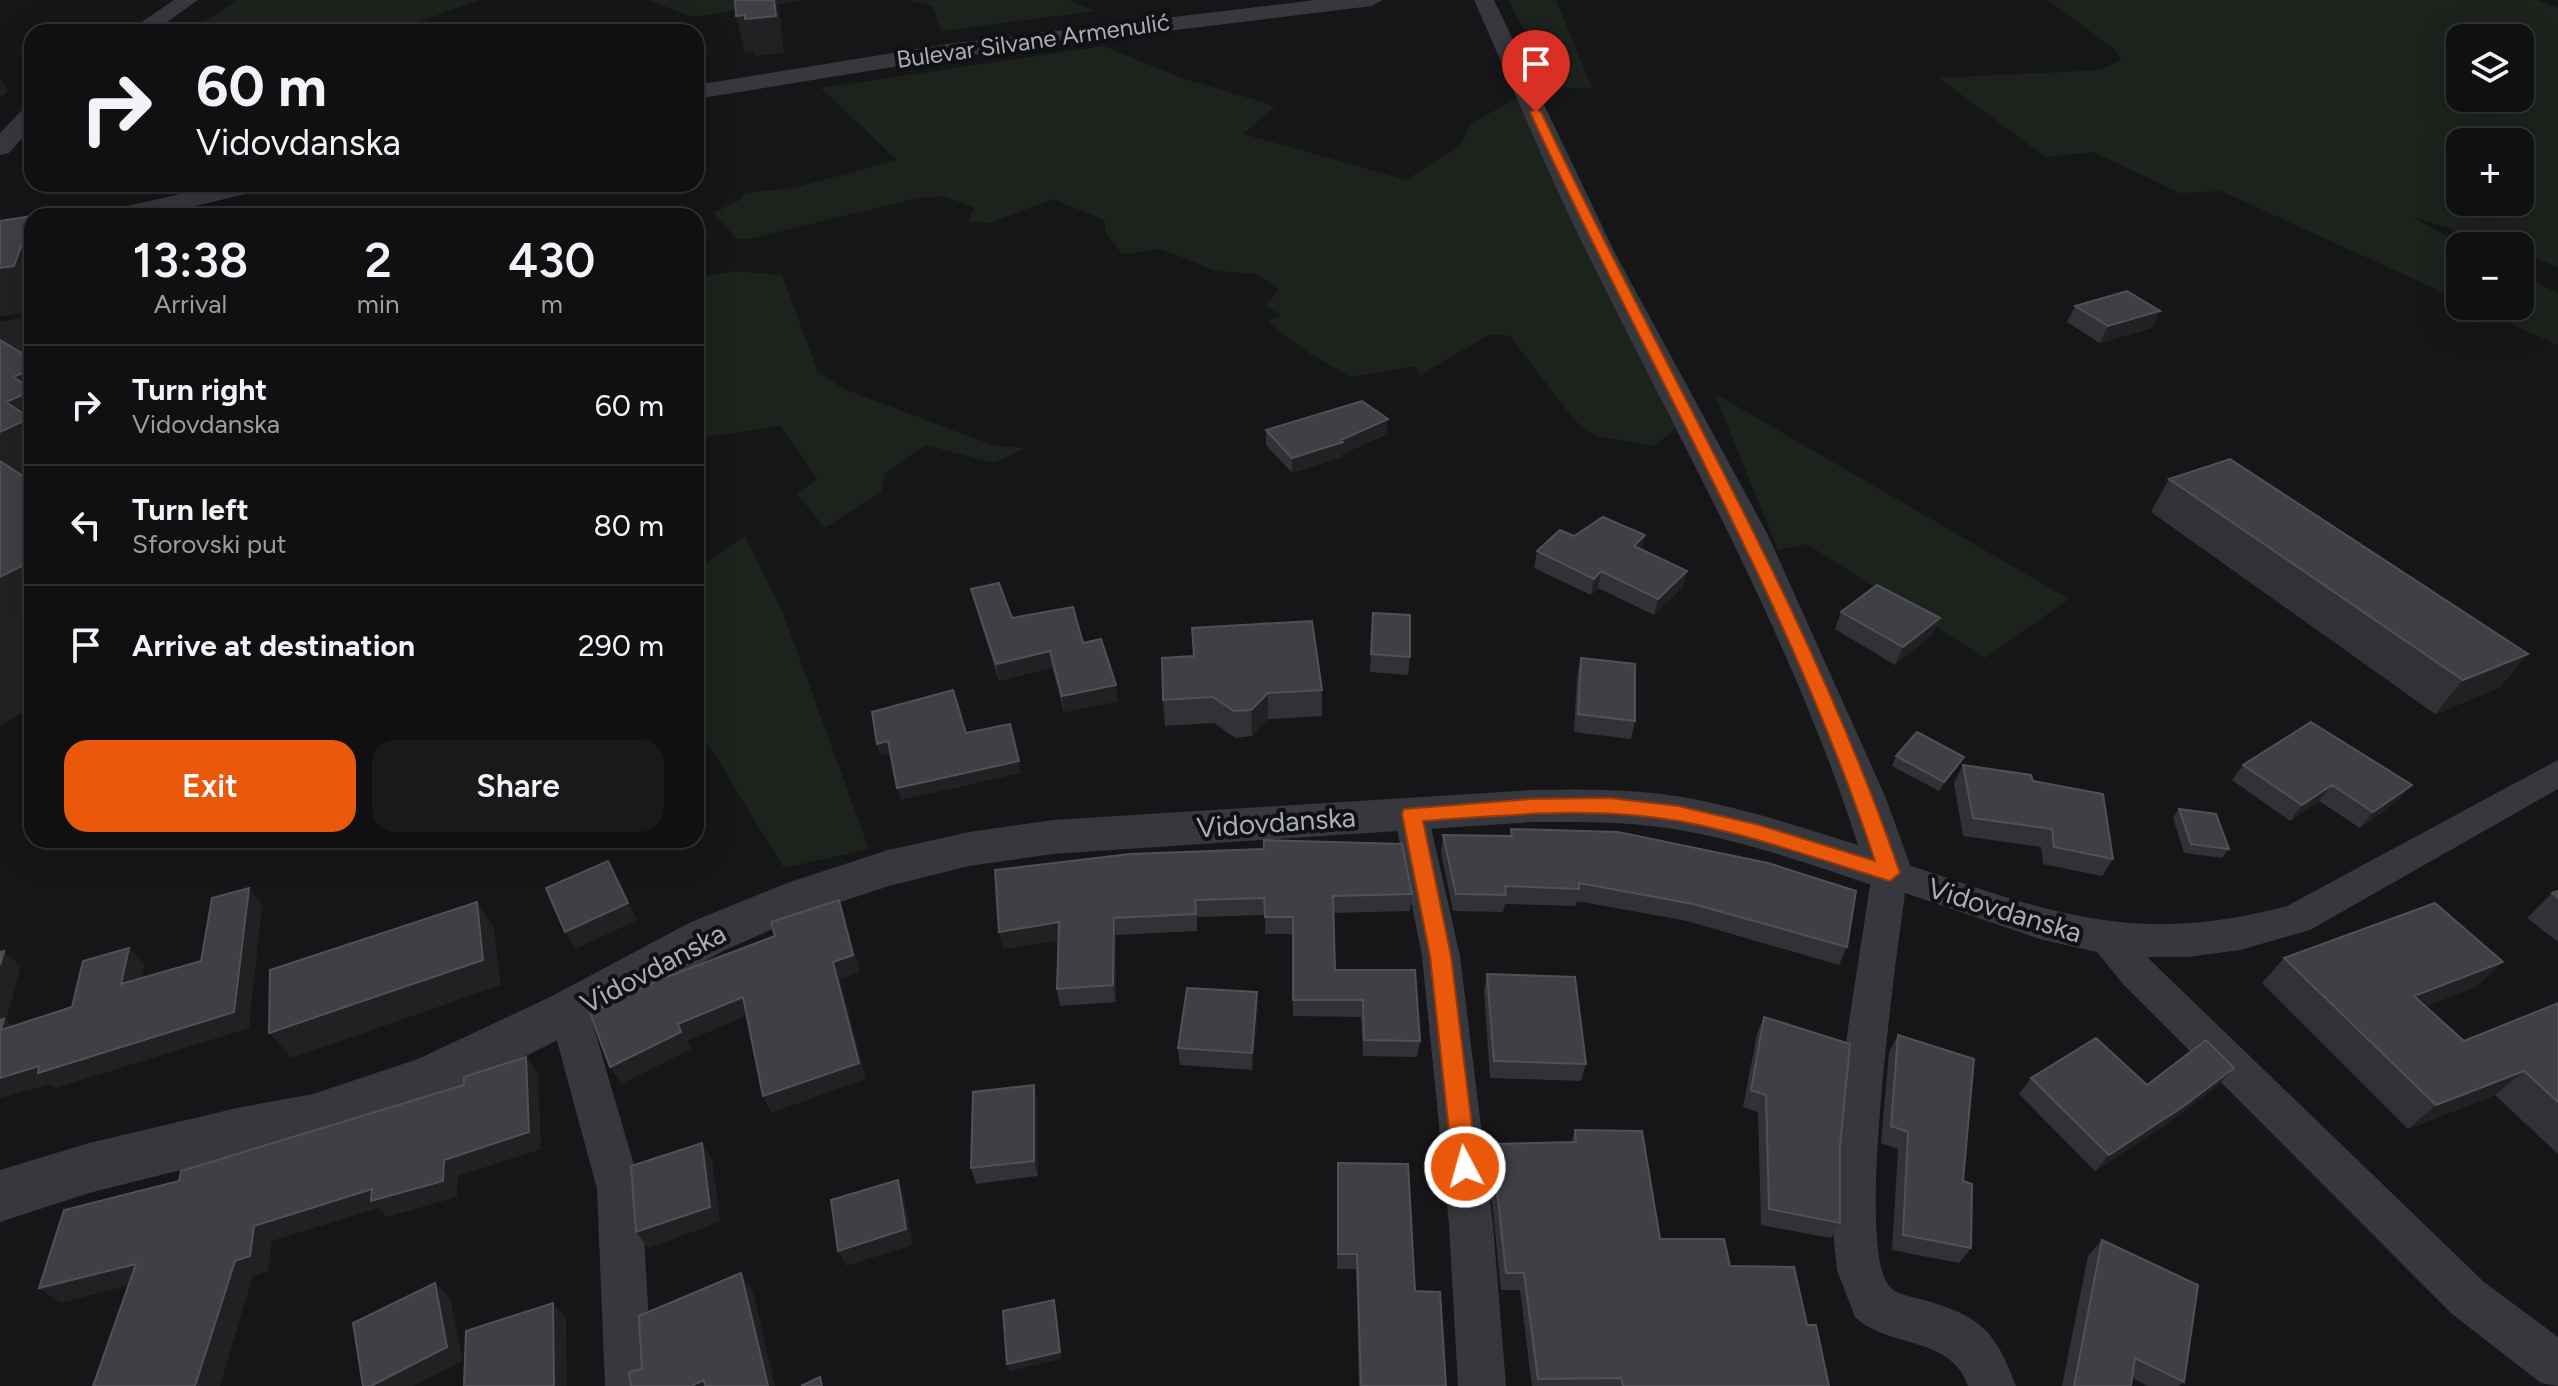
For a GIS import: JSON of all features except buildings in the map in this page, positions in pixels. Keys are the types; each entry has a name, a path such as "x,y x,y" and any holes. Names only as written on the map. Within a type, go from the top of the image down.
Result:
{"street":[{"path":"150,24 188,0"},
{"name":"Bulevar Silvane Armenulić","path":"704,90 799,72 1145,25 1372,0"},
{"path":"1484,0 1601,253 1750,535 1864,796 1890,873 1855,1154 1855,1228 1861,1282 1872,1302 1887,1313 1954,1332 1973,1344 1985,1362 1992,1386"},
{"path":"3,142 24,121"},
{"path":"154,208 223,192"},
{"name":"Vidovdanska","path":"0,1196 89,1168 237,1132 313,1118 431,1078 569,1011 708,936 803,896 888,868 969,849 1053,837 1532,806 1609,806 1678,813 1759,833 1890,873 2001,913 2110,941 2183,944 2261,931 2297,919 2558,773"},
{"path":"1411,814 1441,956 1471,1224 1482,1386"},
{"path":"2110,941 2137,973 2468,1298 2558,1366"},
{"path":"569,1011 619,1189 629,1386"}],"shaded area":[{"path":"238,0 480,0 412,24 200,24"},
{"path":"648,0 806,0 692,17"},
{"path":"908,0 1068,0 1095,11 941,31 933,6"},
{"path":"1508,0 1556,0 1592,88 1556,87"},
{"path":"2047,0 2537,0 2558,8 2558,267 2534,258 2534,232 2461,232 2412,217 2446,236 2446,294 2221,191 2180,193 2093,152 2046,157 1939,78 2101,70 2122,59 2112,47"},
{"path":"1103,46 1182,78 1275,106 1243,134 1406,180 1461,145 1470,124 1519,97 1675,429 1655,446 1596,436 1575,421 1510,336 1490,334 1419,376 1416,366 1351,377 1309,353 1268,322 1280,314 1265,306 1279,289 1256,274 1215,271 1162,249 1122,254 1106,233 1104,220 1053,199 989,223 969,221 974,207 942,196 917,198 750,239 737,239 713,213 740,200 745,193 793,188 897,160 821,88"},
{"path":"735,271 782,275 818,372 844,389 995,446 1025,448 994,463 926,445 885,473 881,492 825,528 797,494 817,479 781,426 704,437 704,277"},
{"path":"2534,281 2558,294 2558,345 2503,320 2534,320"},
{"path":"24,318 24,712 0,726 0,322"},
{"path":"1714,393 2069,599 1985,658 1807,544 1778,550"},
{"path":"745,536 783,613 869,849 784,868 704,737 704,564"}],"route":[{"path":"1465,1167 1441,956 1411,814 1532,806 1609,806 1678,813 1728,824 1890,873 1864,796 1750,535 1601,253 1536,112"}]}
